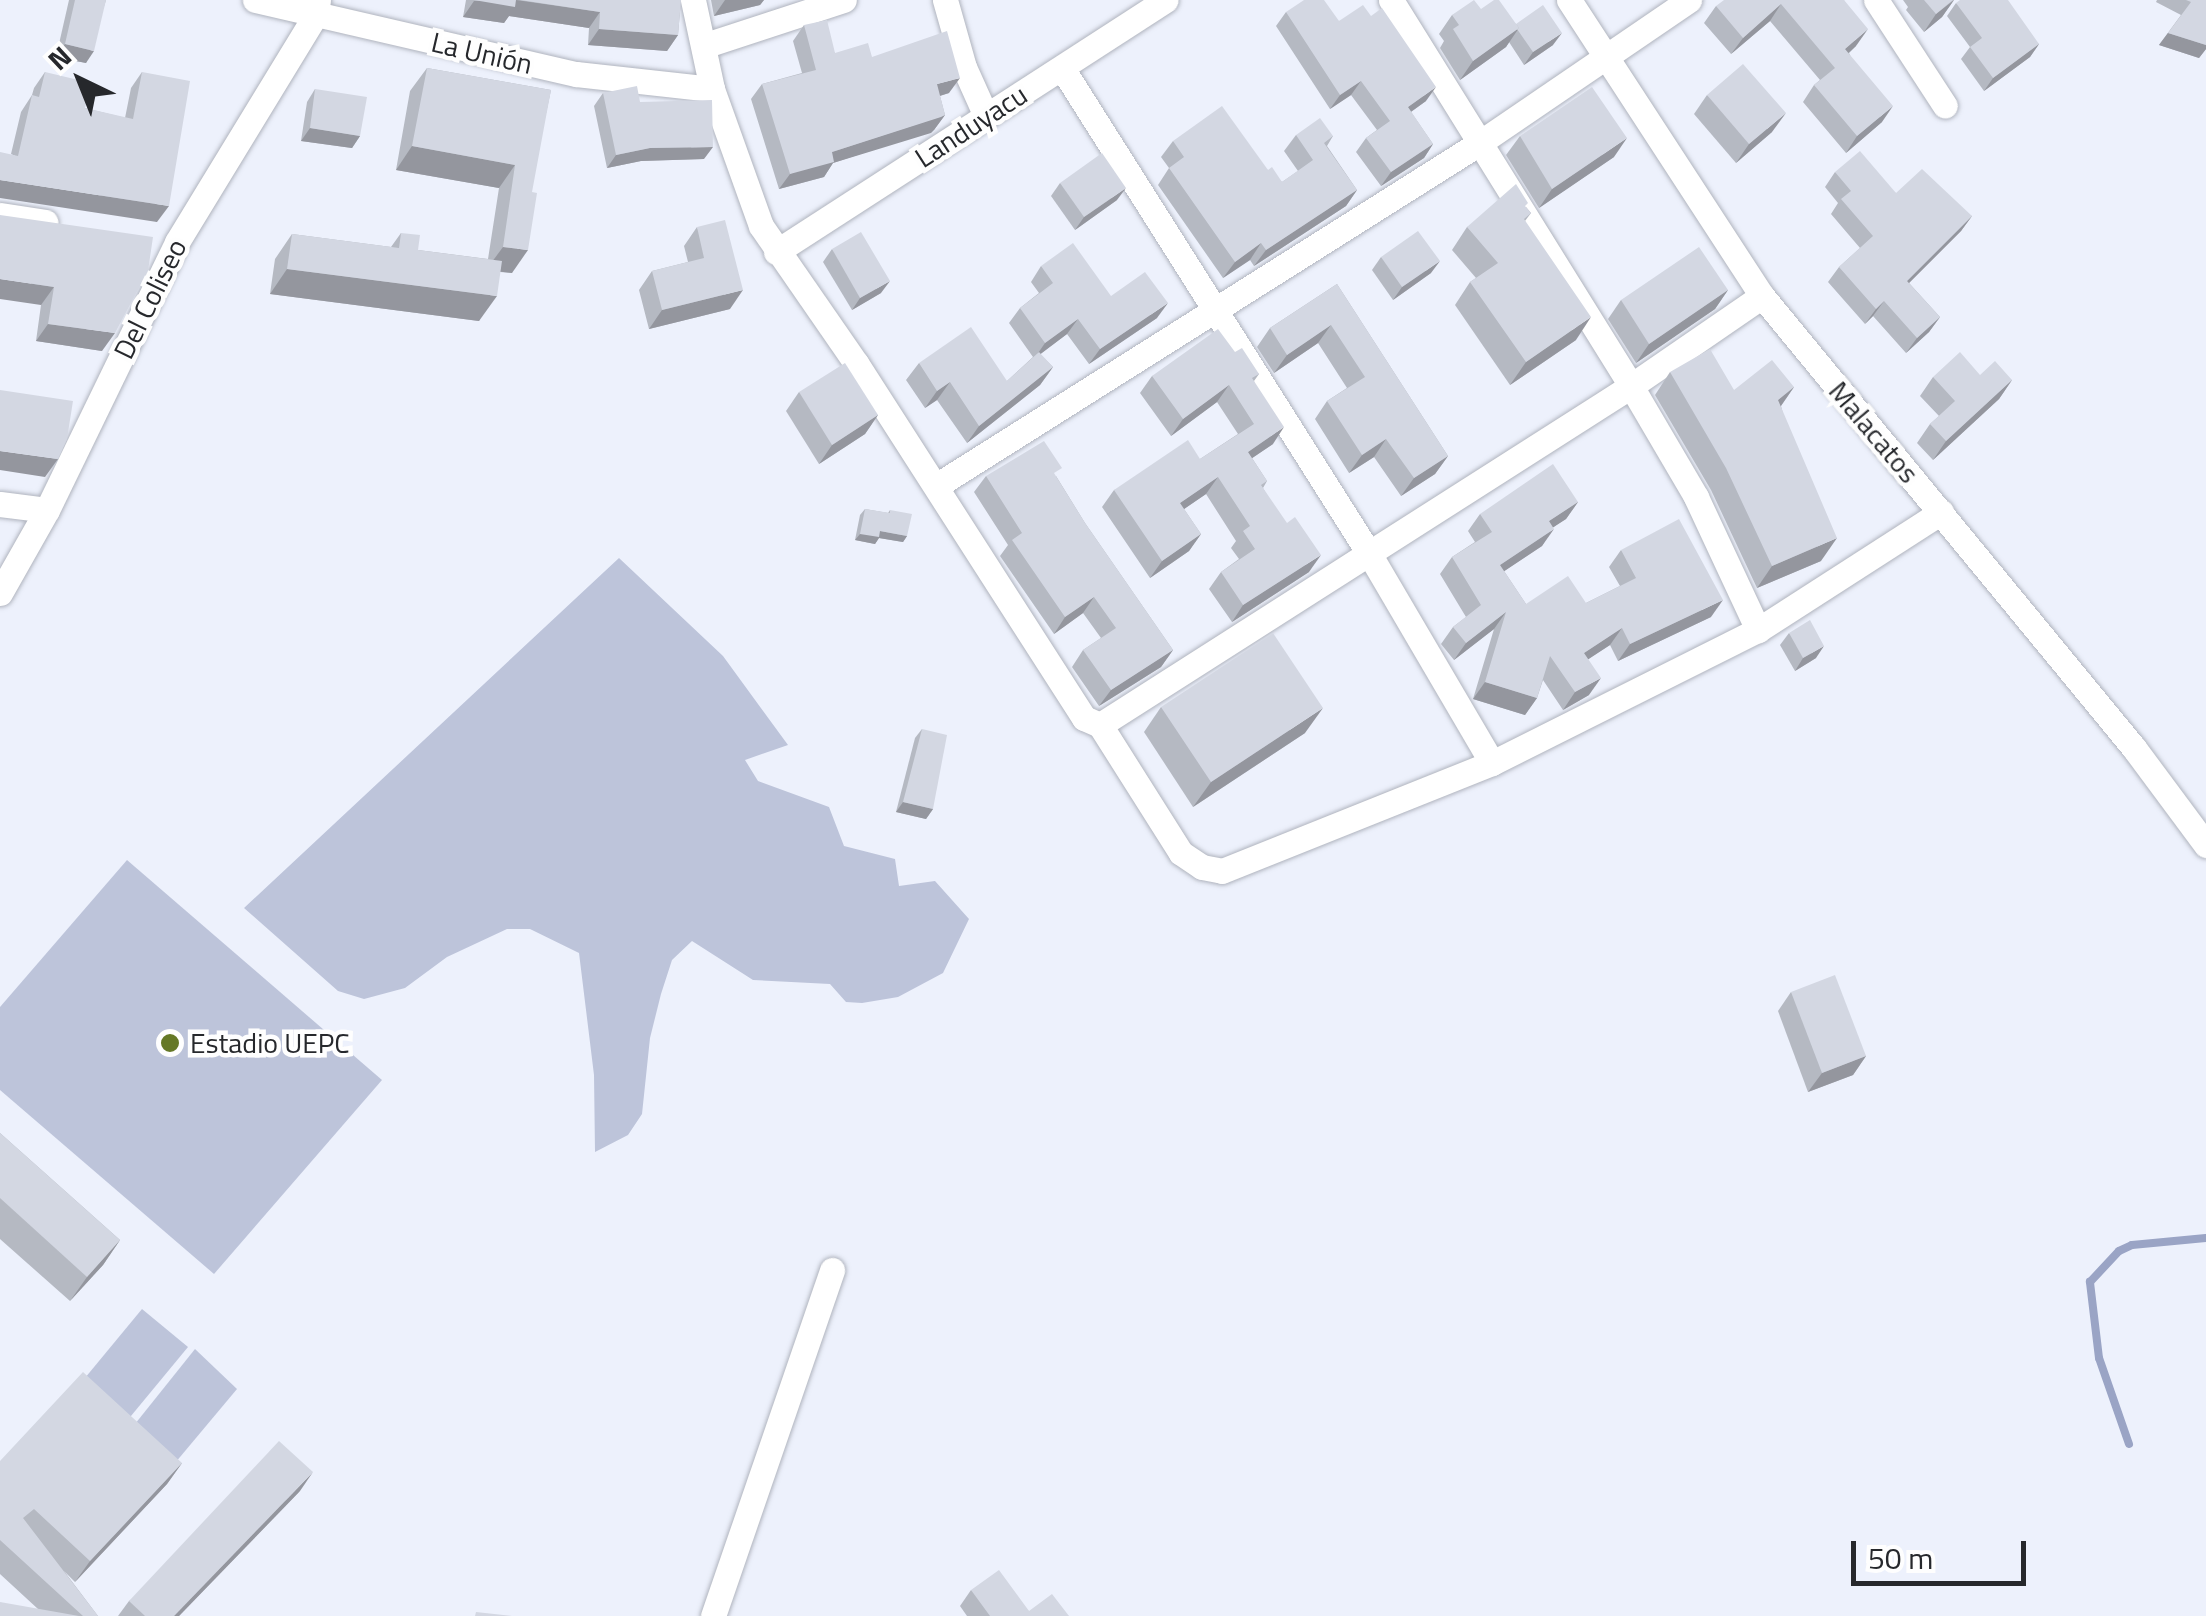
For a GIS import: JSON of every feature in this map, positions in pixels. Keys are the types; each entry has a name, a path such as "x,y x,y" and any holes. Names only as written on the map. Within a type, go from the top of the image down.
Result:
{"street":[{"name":"La Unión","path":"255,0 317,7 576,74 712,89"},
{"path":"693,0 706,45 712,89 761,226 776,252 936,486 1084,718 1100,725 1181,854 1202,866 1222,871 1492,763 1758,630 1941,512"},
{"path":"706,45 844,0"},
{"path":"945,0 964,68 986,116"},
{"name":"Landuyacu","path":"776,252 1166,0"},
{"path":"1390,0 1632,386 1696,497 1758,630"},
{"name":"Malacatos","path":"1569,0 1762,296 2134,748 2206,845"},
{"path":"936,486 1482,142 1608,60 1689,0"},
{"path":"1876,0 1945,106"},
{"name":"Del Coliseo","path":"0,593 48,510 167,240 317,7"},
{"path":"1062,68 1370,555 1492,763"},
{"path":"0,215 78,227"},
{"path":"1100,725 1632,386 1762,296"},
{"path":"0,504 48,510"},
{"path":"713,1616 832,1270"}],"shaded area":[{"path":"619,558 723,656 788,745 745,760 758,781 829,807 844,846 895,859 899,886 935,881 969,919 943,973 898,997 862,1003 846,1002 830,984 753,980 692,941 672,960 661,994 650,1038 642,1114 628,1135 595,1152 594,1075 579,953 530,929 507,929 447,957 405,988 364,999 338,991 244,908"},
{"name":"Estadio UEPC","path":"127,860 382,1080 214,1274 0,1090 0,1007"},
{"path":"142,1309 188,1347 126,1422 80,1384"},
{"path":"195,1349 237,1389 170,1469 131,1429"}],"building":[{"path":"75,0 106,0 94,51 65,44"},
{"path":"474,0 516,0 515,7"},
{"path":"520,0 681,0 678,35 599,29 600,12"},
{"path":"1304,0 1324,0 1339,21 1363,5 1371,16 1382,8 1436,87 1408,107 1433,144 1391,172 1366,138 1390,121 1361,81 1340,95 1286,12"},
{"path":"1474,0 1481,9 1499,0 1519,28 1473,61 1453,29 1459,25 1452,15"},
{"path":"1724,0 1844,0 1868,29 1845,49 1893,106 1857,136 1814,85 1835,68 1781,4 1743,38 1716,6"},
{"path":"1924,0 1953,0 1936,14"},
{"path":"2008,0 2039,44 1993,78 1970,47 1982,38 1956,3"},
{"path":"2186,0 2206,0 2206,45 2168,33 2191,2"},
{"path":"1543,5 1562,33 1533,52 1516,24"},
{"path":"827,20 835,53 868,43 872,57 947,31 960,78 937,84 945,115 832,152 834,162 790,174 762,84 816,70 804,25"},
{"path":"1743,64 1786,113 1749,144 1707,95"},
{"path":"427,68 551,90 532,192 537,193 528,250 503,247 515,165 412,146"},
{"path":"45,72 91,83 85,108 133,119 142,72 190,81 169,206 0,180 0,152 18,156 32,95 39,97"},
{"path":"637,86 640,102 712,100 713,147 650,148 616,155 603,93"},
{"path":"1592,87 1627,138 1552,189 1520,136"},
{"path":"315,89 367,97 360,136 310,128"},
{"path":"1222,106 1268,170 1272,167 1282,182 1313,160 1296,135 1320,118 1333,136 1324,143 1357,190 1266,250 1261,243 1235,262 1169,168 1184,157 1173,141"},
{"path":"1860,151 1896,193 1922,169 1972,216 1907,281 1940,317 1917,338 1884,301 1876,309 1839,267 1873,236 1841,199 1851,191 1835,172"},
{"path":"1102,153 1126,188 1084,217 1060,183"},
{"path":"1516,184 1531,213 1524,219 1591,317 1526,362 1470,282 1498,263 1467,227"},
{"path":"0,215 153,237 148,271 115,333 48,324 54,287 0,279"},
{"path":"725,220 743,290 662,310 652,271 704,258 697,227"},
{"path":"1418,231 1440,261 1402,287 1381,257"},
{"path":"861,232 890,281 860,298 832,249"},
{"path":"401,233 420,235 418,250 502,261 497,296 287,269 292,234 399,248"},
{"path":"1073,243 1111,296 1145,272 1168,303 1100,349 1078,319 1045,343 1020,308 1053,283 1041,266"},
{"path":"1699,247 1728,290 1649,344 1621,300"},
{"path":"1337,284 1448,456 1414,478 1386,439 1362,455 1327,401 1365,377 1331,325 1287,355 1270,328"},
{"path":"971,327 1007,381 1039,352 1053,367 979,426 950,382 937,391 919,363"},
{"path":"1218,329 1235,352 1242,348 1259,374 1252,378 1284,427 1248,452 1267,481 1261,485 1287,523 1295,517 1321,555 1243,605 1221,572 1255,549 1243,531 1250,526 1218,477 1180,503 1201,534 1162,561 1114,490 1188,440 1200,459 1254,424 1229,385 1183,419 1152,376"},
{"path":"1710,349 1734,390 1772,360 1794,387 1778,400 1837,538 1772,566 1726,468 1670,372"},
{"path":"1960,352 1980,375 1995,361 2012,380 1946,441 1930,424 1955,401 1933,377"},
{"path":"845,363 878,415 832,445 799,392"},
{"path":"0,390 73,401 67,439 58,459 0,451"},
{"path":"1044,441 1062,468 1054,473 1173,650 1111,690 1083,650 1116,628 1094,597 1065,617 1012,540 1022,533 986,476"},
{"path":"1553,464 1578,502 1549,521 1554,529 1500,565 1526,604 1568,576 1586,603 1636,578 1621,550 1679,519 1723,600 1630,644 1622,628 1584,653 1601,678 1575,692 1550,656 1537,698 1485,682 1506,612 1466,643 1453,627 1481,605 1452,557 1492,532 1480,514"},
{"path":"865,509 912,514 907,536 880,531 879,537 860,534"},
{"path":"1810,620 1824,646 1803,658 1789,633"},
{"path":"1273,633 1323,708 1211,782 1161,707"},
{"path":"922,729 947,735 933,809 903,802"},
{"path":"1835,975 1866,1056 1822,1073 1791,992"},
{"path":"0,1133 120,1240 87,1277 0,1198"},
{"path":"83,1372 182,1463 90,1561 34,1509 23,1518 98,1616 83,1616 0,1540 0,1461"},
{"path":"279,1441 313,1472 174,1616 145,1616 129,1601"},
{"path":"999,1570 1029,1611 1052,1594 1069,1616 990,1616 971,1590"},
{"path":"0,1602 79,1616 0,1616"},
{"path":"476,1612 512,1616 475,1616"}],"waterway":[{"path":"2129,1444 2099,1358 2090,1282 2119,1251 2132,1245 2206,1238"}],"place":[{"name":"Estadio UEPC","path":"170,1043"}]}
